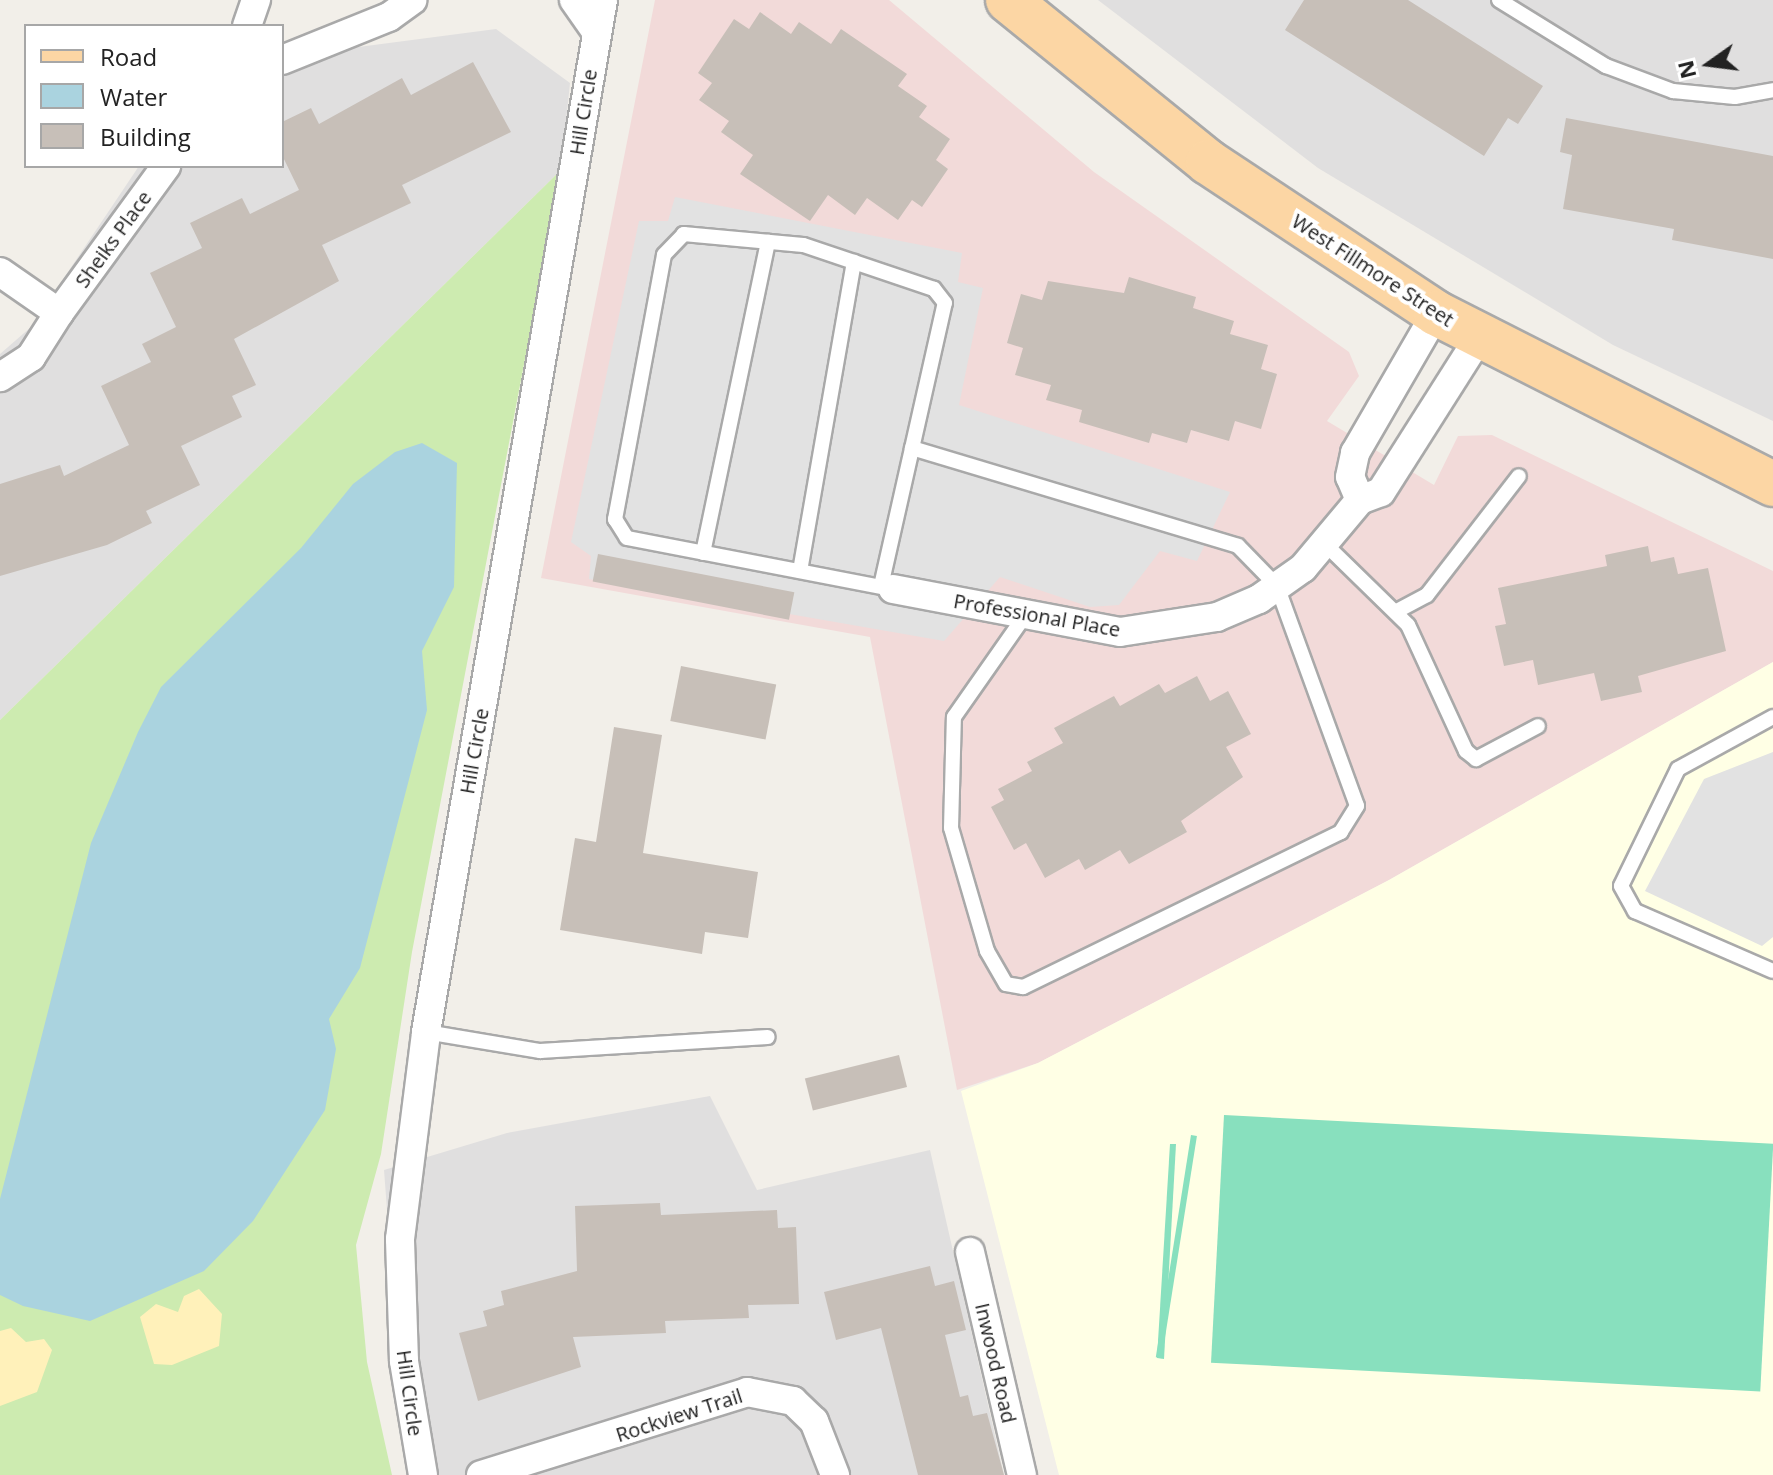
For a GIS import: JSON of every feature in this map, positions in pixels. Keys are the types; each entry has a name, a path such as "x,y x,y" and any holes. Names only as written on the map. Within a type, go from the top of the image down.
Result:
{"main road":[{"name":"West Fillmore Street","path":"1008,0 1208,162 1436,313 1773,484"}],"street":[{"path":"248,24 256,0"},
{"path":"284,59 389,17 412,0"},
{"path":"574,0 595,30"},
{"name":"Hill Circle","path":"423,1475 399,1308 400,1239 426,1032 595,30 603,0"},
{"name":"Sheiks Place","path":"0,377 31,357 59,313 165,168"},
{"path":"0,272 59,313"},
{"path":"1360,500 1350,477 1355,453 1436,313"},
{"name":"Professional Place","path":"887,587 1120,632 1171,627 1217,617 1277,586 1324,543 1360,500 1381,492 1480,336"},
{"name":"Inwood Road","path":"970,1252 1022,1475"},
{"name":"Rockview Trail","path":"481,1475 747,1392 769,1392 804,1411 829,1450 835,1475"}],"lane":[{"path":"1499,0 1606,66 1673,91 1735,97 1773,90"},
{"path":"684,234 768,242 854,262 934,289 945,303 912,448 887,587 627,538 615,519 664,255 684,234"},
{"path":"703,553 768,242"},
{"path":"800,571 854,262"},
{"path":"912,448 1238,546 1277,586 1357,806 1341,832 1023,987 1006,984 987,951 951,828 954,717 1026,614"},
{"path":"1397,611 1427,595 1519,476"},
{"path":"1324,543 1397,611 1466,751 1476,759 1538,726"},
{"path":"1773,717 1678,769 1621,886 1635,911 1773,971"},
{"path":"426,1032 540,1051 768,1037"}],"shaded area":[{"path":"655,0 889,0 1094,172 1349,352 1359,376 1327,421 1434,485 1458,436 1492,435 1773,571 1773,662 1389,880 1038,1063 957,1090 870,637 541,578"},
{"path":"1098,0 1773,0 1773,421 1613,345 1318,168"},
{"path":"496,29 570,83 561,170 0,720 0,354 31,327 138,168 284,168 284,57"},
{"path":"675,197 962,253 958,282 983,288 959,405 1230,492 1197,561 1160,551 1119,605 1090,607 1000,577 944,641 589,579 591,556 571,542 639,221 668,221"},
{"path":"1773,662 1773,1475 1059,1475 961,1091 1038,1063 1389,880"},
{"path":"1773,752 1773,937 1762,946 1645,891 1704,779"},
{"path":"710,1096 757,1190 930,1150 1004,1475 407,1475 384,1170 507,1133"}],"green space":[{"path":"561,170 412,952 381,1154 356,1245 367,1362 392,1475 0,1475 0,720"},
{"path":"1224,1115 1773,1144 1760,1391 1211,1363"},
{"path":"1191,1135 1197,1136 1162,1358 1156,1357"},
{"path":"1170,1144 1176,1144 1164,1359 1157,1358"}],"sand":[{"path":"199,1289 222,1314 219,1346 172,1365 154,1364 140,1317 156,1304 178,1312 184,1296"},
{"path":"11,1328 26,1342 44,1339 52,1350 37,1392 0,1406 0,1331"}],"water":[{"path":"422,443 457,463 454,587 422,651 427,710 360,968 329,1019 336,1049 325,1110 253,1221 204,1271 90,1321 23,1306 0,1295 0,1199 91,843 138,732 161,687 301,548 353,484 395,452"}],"building":[{"path":"1304,0 1408,0 1543,86 1518,124 1508,118 1484,156 1285,30"},
{"path":"760,12 791,34 799,22 831,44 841,29 907,74 898,86 927,106 919,117 950,139 936,160 948,169 922,207 912,200 898,220 867,198 855,215 828,195 810,221 740,174 753,155 721,132 729,121 699,100 712,83 698,73 734,19 749,29"},
{"path":"473,62 511,132 402,185 411,203 322,245 339,281 234,339 256,385 232,396 242,417 181,446 200,485 146,511 152,523 107,545 0,576 0,484 60,465 64,476 129,445 101,386 151,362 142,344 176,327 150,273 202,248 190,223 242,198 250,214 299,190 284,159 284,121 311,108 319,124 402,78 411,95"},
{"path":"1566,118 1773,156 1773,259 1672,240 1674,229 1563,209 1572,155 1560,152"},
{"path":"1129,277 1196,297 1193,308 1234,321 1230,334 1268,345 1261,369 1277,374 1261,429 1235,421 1229,441 1191,430 1187,443 1152,433 1149,443 1079,422 1082,410 1046,400 1051,385 1015,375 1023,348 1007,343 1021,294 1042,300 1048,281 1124,293"},
{"path":"1648,546 1651,562 1674,557 1678,574 1708,568 1726,651 1638,676 1642,692 1601,701 1594,673 1538,685 1533,660 1504,666 1495,626 1506,624 1498,588 1607,566 1605,555"},
{"path":"598,554 794,592 789,620 593,581"},
{"path":"681,666 776,685 766,739 670,721"},
{"path":"1197,676 1210,701 1228,691 1251,734 1226,747 1243,777 1181,821 1187,832 1129,864 1120,850 1085,870 1079,859 1045,878 1026,843 1014,850 991,807 1004,800 998,789 1032,771 1027,762 1063,743 1054,728 1114,696 1120,706 1159,684 1165,693"},
{"path":"614,727 662,735 643,853 758,872 748,938 705,932 702,954 560,930 575,838 596,842"},
{"path":"899,1055 907,1087 813,1110 805,1078"},
{"path":"660,1203 661,1215 777,1210 778,1228 796,1227 799,1304 748,1305 749,1318 665,1321 666,1333 573,1337 581,1367 478,1401 459,1333 487,1326 483,1311 504,1305 501,1291 577,1271 575,1206"},
{"path":"930,1266 935,1286 954,1281 966,1330 945,1335 960,1397 968,1395 973,1416 987,1413 1004,1475 918,1475 881,1328 836,1340 824,1292"}]}
